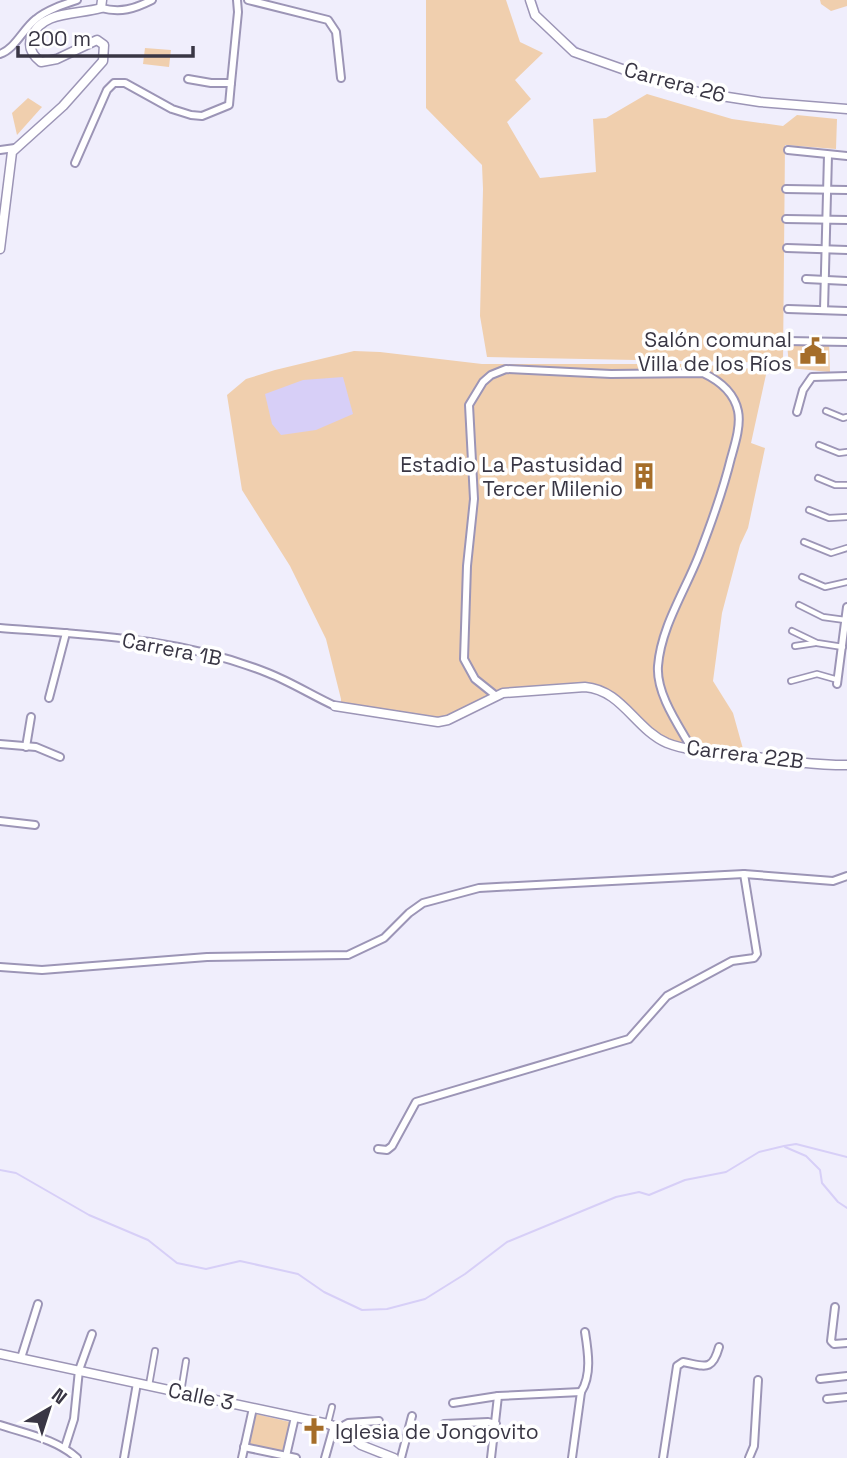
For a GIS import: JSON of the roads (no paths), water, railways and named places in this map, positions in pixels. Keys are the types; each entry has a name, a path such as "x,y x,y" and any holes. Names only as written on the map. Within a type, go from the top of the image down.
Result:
{"street":[{"path":"0,54 7,52 36,19 58,6 77,0"},
{"path":"0,249 12,152 63,106 103,61 105,49 97,40 57,59 41,62 31,51 30,41 34,31 48,20 75,11 92,11 102,4 119,12 152,0"},
{"path":"75,163 107,90 114,83 125,83 172,109 202,116 229,104 237,0"},
{"path":"248,0 328,20 336,33 341,78"},
{"name":"Carrera 26","path":"530,0 535,15 575,52 642,76 702,93 760,102 847,109"},
{"path":"188,79 211,83 231,82"},
{"path":"0,150 16,148"},
{"path":"788,150 847,156"},
{"path":"824,310 828,155"},
{"path":"786,189 847,190"},
{"path":"786,219 847,220"},
{"path":"787,247 847,250"},
{"path":"806,279 847,281"},
{"path":"788,309 847,311"},
{"path":"786,341 847,342"},
{"path":"495,695 475,679 464,659 467,566 474,499 469,405 475,393 491,375 512,368 611,374 703,373 715,378 729,391 737,408 738,422 726,478 699,555 666,630 658,666 665,698 692,749"},
{"path":"797,412 808,379 815,376 847,376"},
{"path":"826,411 847,417"},
{"path":"819,445 839,453 847,452"},
{"path":"818,478 835,485 847,485"},
{"path":"809,510 829,518 847,517"},
{"path":"804,542 831,553 847,548"},
{"path":"802,577 825,587 847,582"},
{"path":"799,605 823,617 846,620"},
{"path":"791,681 817,674 837,682 847,607"},
{"name":"Carrera 1B","path":"0,628 141,639 207,652 271,674 335,706"},
{"path":"792,631 817,643 842,647"},
{"path":"49,698 66,633"},
{"path":"795,646 817,643"},
{"name":"Carrera 22B","path":"335,706 438,722 448,720 495,695 597,688 608,692 656,737 668,743 692,749 847,765"},
{"path":"26,747 31,717"},
{"path":"0,744 36,747 60,757"},
{"path":"0,821 35,825"},
{"path":"378,1149 387,1150 393,1146 416,1102 629,1040 667,996 732,961 754,958 757,954 744,874"},
{"path":"0,967 42,970 207,957 348,955 384,938 423,903 479,888 744,874 833,881 847,876"},
{"path":"21,1358 38,1304"},
{"path":"835,1307 831,1340 834,1344 847,1343"},
{"path":"572,1458 581,1392 589,1359 585,1332"},
{"path":"65,1447 74,1419 79,1370 92,1334"},
{"path":"663,1458 677,1366 683,1362 707,1366 712,1363 719,1347"},
{"path":"149,1385 155,1351"},
{"name":"Calle 3","path":"0,1354 334,1426 361,1445 394,1458"},
{"path":"181,1392 186,1361"},
{"path":"820,1380 847,1376"},
{"path":"749,1458 754,1446 758,1380"},
{"path":"124,1458 137,1383"},
{"path":"453,1403 498,1395 581,1392"},
{"path":"491,1458 498,1395"},
{"path":"827,1399 847,1397"},
{"path":"325,1458 334,1426 332,1407"},
{"path":"242,1458 253,1408"},
{"path":"401,1458 412,1416"},
{"path":"286,1456 295,1417"},
{"path":"334,1426 379,1420"},
{"path":"444,1424 496,1424"},
{"path":"0,1425 65,1447 78,1458"},
{"path":"244,1447 296,1458"}],"waterway":[{"path":"535,0 539,12"},
{"path":"563,36 580,50"},
{"path":"625,66 656,76"},
{"path":"0,1170 16,1173 89,1215 148,1240 177,1263 206,1269 240,1261 298,1274 324,1292 362,1310 387,1309 425,1299 465,1274 507,1242 616,1197 639,1192 649,1195 685,1180 726,1172 759,1152 784,1146 796,1144 847,1157"},
{"path":"785,1147 806,1156 820,1170 822,1183 838,1202 847,1208"}],"place":[{"name":"Salón comunal Villa de los Ríos","path":"813,351"},
{"name":"Estadio La Pastusidad Tercer Milenio","path":"644,476"},
{"name":"Iglesia de Jongovito","path":"314,1431"}]}
